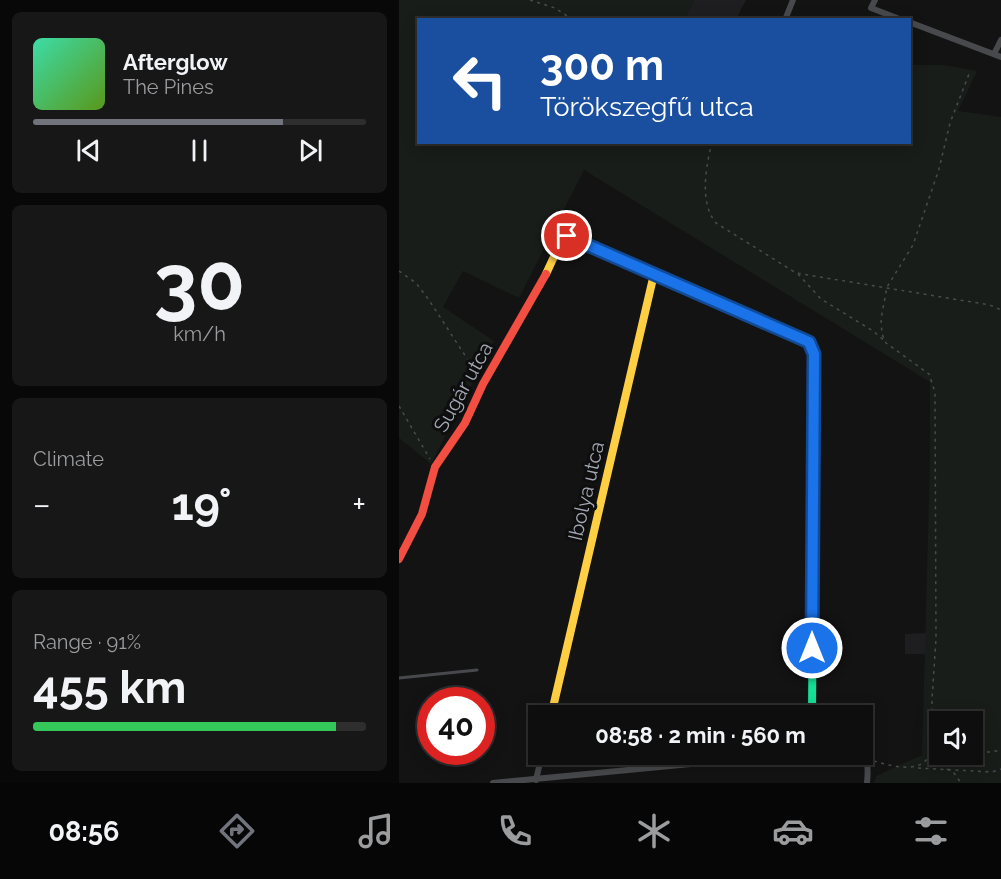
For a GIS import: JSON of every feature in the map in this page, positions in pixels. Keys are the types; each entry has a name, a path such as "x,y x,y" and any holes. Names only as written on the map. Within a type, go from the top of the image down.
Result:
{"street":[{"path":"786,18 793,0"},
{"path":"875,0 871,8 897,18"},
{"path":"911,23 997,55 1001,40"},
{"name":"Sugár utca","path":"399,559 422,514 435,467 465,423 483,384 541,284 558,248 567,236 654,274"},
{"path":"654,274 809,342 814,354 812,705"},
{"name":"Ibolya utca","path":"554,705 654,274"},
{"path":"536,781 540,765"},
{"path":"493,783 536,781 689,765"},
{"path":"867,765 867,783"}],"lane":[{"path":"399,678 477,670"}],"path":[{"path":"530,0 555,8 570,18"},
{"path":"886,343 882,334 881,319 887,287 913,245 939,168 951,123 969,74"},
{"path":"712,144 706,171 708,210 716,223 797,273 821,299 873,331 929,374 935,392 936,639 932,711"},
{"path":"399,271 416,284 429,300 483,384"},
{"path":"797,273 990,305 1001,310"},
{"path":"399,406 435,467"},
{"path":"983,752 1001,750"},
{"path":"916,768 929,758"},
{"path":"873,760 883,764 916,768 992,772 1001,769"},
{"path":"947,769 954,773 961,783"}],"shaded area":[{"path":"399,0 694,0 685,18 417,18 417,144 911,144 911,65 944,65 977,71 958,111 1001,117 1001,783 874,783 876,776 922,755 930,382 584,170 519,298 463,271 443,307 494,341 431,464 399,438"},
{"path":"694,0 746,0 737,18 685,18"},
{"path":"926,633 927,654 905,654 905,634"}],"traffic: fast":[{"path":"812,705 814,429"}],"traffic: slow":[{"path":"546,274 558,248 567,236 809,342 814,354 814,429"},
{"path":"554,705 654,274"}],"traffic: jam":[{"path":"399,559 422,514 435,467 465,423 483,384 546,274"}],"route":[{"path":"567,236 809,342 814,354 812,648"}]}
